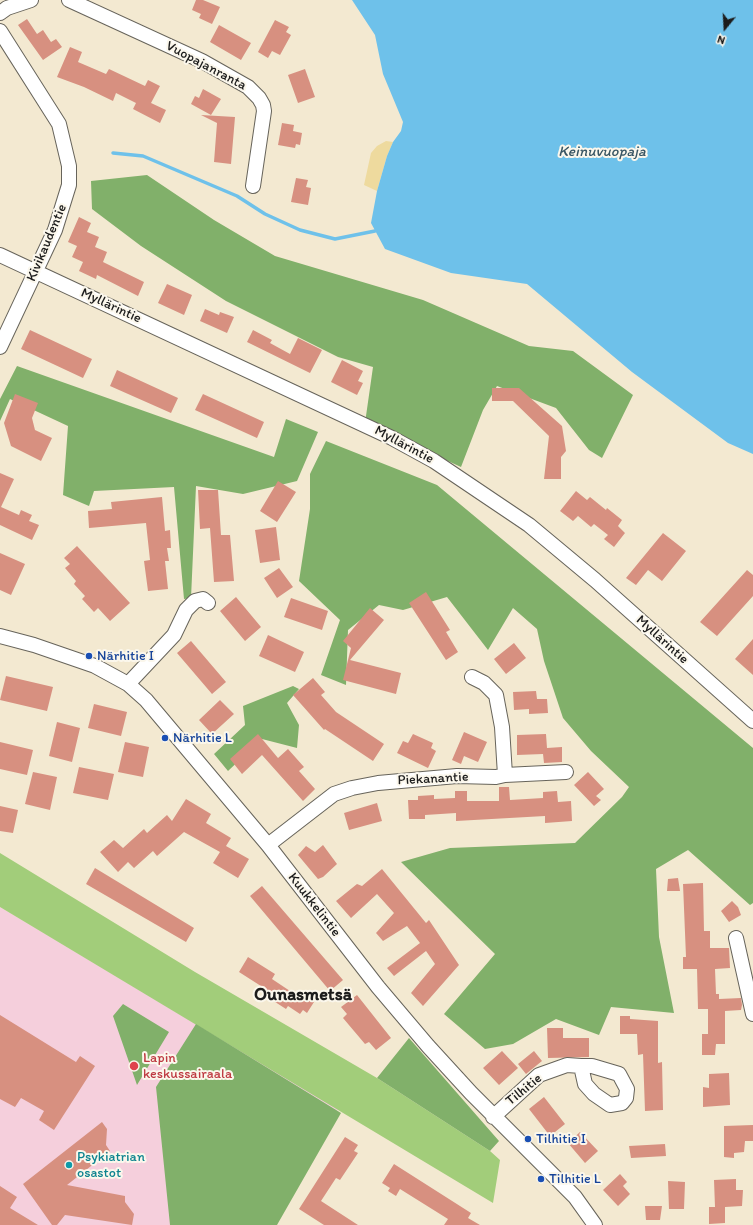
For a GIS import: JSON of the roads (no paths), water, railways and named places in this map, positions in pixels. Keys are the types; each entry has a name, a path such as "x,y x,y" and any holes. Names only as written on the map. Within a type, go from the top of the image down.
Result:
{"street":[{"path":"0,13 7,8 31,0"},
{"name":"Vuopajanranta","path":"69,0 202,61 248,87 259,98 263,105 264,111 253,186"},
{"name":"Kivikaudentie","path":"0,31 60,124 67,152 69,185 62,210 36,271 0,347"},
{"name":"Myllärintie","path":"0,255 392,438 434,461 529,525 595,580 753,721"},
{"path":"128,684 174,635 186,610 195,601 203,599 208,603"},
{"name":"Kuukkelintie","path":"0,636 34,645 95,666 128,684 146,700 181,739 268,845 378,987 428,1046 493,1116 575,1197 595,1225"},
{"path":"472,677 484,683 496,695 502,727 505,775"},
{"name":"Piekanantie","path":"268,845 334,794 352,788 378,783 458,776 496,777 505,775 566,772"},
{"path":"736,938 753,1014"},
{"name":"Tilhitie","path":"493,1116 539,1075 567,1066 581,1066"}],"water":[{"name":"Keinuvuopaja","path":"352,0 753,0 753,454 728,443 632,372 527,284 451,273 385,249 371,223 377,191 387,156 393,142 401,131 403,122 383,74 375,35"}],"waterway":[{"path":"113,153 143,156 237,196 265,214 300,230 335,239 375,231"}],"place":[{"name":"Närhitie I","path":"89,656"},
{"name":"Närhitie L","path":"165,738"},
{"name":"Lapin keskussairaala","path":"134,1066"},
{"name":"Tilhitie I","path":"528,1139"},
{"name":"Psykiatrian osastot","path":"69,1165"},
{"name":"Tilhitie L","path":"541,1179"}],"district":[{"name":"Ounasmetsä","path":"303,995"}]}
